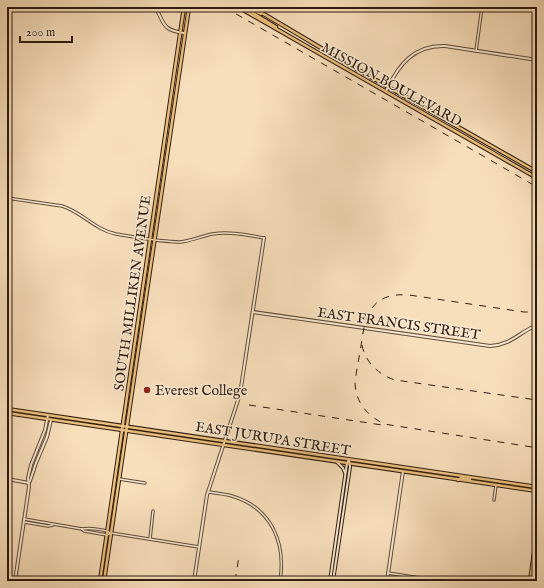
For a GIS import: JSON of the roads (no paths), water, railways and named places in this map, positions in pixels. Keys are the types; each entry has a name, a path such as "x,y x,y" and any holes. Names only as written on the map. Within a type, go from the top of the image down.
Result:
{"main road":[{"name":"MISSION BOULEVARD","path":"238,7 537,178"},
{"path":"243,7 334,62"},
{"path":"247,7 272,19"},
{"name":"MISSION BOULEVARD","path":"252,7 537,172"},
{"name":"SOUTH MILLIKEN AVENUE","path":"104,581 154,239 184,8"},
{"name":"SOUTH MILLIKEN AVENUE","path":"100,581 150,239 188,8"},
{"name":"EAST JURUPA STREET","path":"7,409 537,487"},
{"name":"EAST JURUPA STREET","path":"8,413 537,491"},
{"path":"430,476 447,476 450,474"},
{"path":"458,480 461,478 476,480 480,479"},
{"path":"530,581 537,532"},
{"path":"535,581 537,567"}],"street":[{"path":"155,7 164,25 171,30 184,33"},
{"path":"476,51 482,7"},
{"path":"386,91 403,63 411,56 424,49 437,46 537,60"},
{"path":"7,198 69,208 78,212 105,230 118,234 150,239 182,242 212,234 227,232 264,238 240,394 208,492 194,581"},
{"name":"EAST FRANCIS STREET","path":"253,312 490,346 512,341 530,328 537,325"},
{"path":"7,420 8,413"},
{"path":"7,578 15,580 30,482 28,478 31,465 50,415"},
{"path":"330,581 345,476 349,460"},
{"path":"334,461 341,464 344,468 345,476"},
{"path":"333,581 348,463"},
{"path":"387,581 403,467"},
{"path":"7,479 30,482"},
{"path":"119,479 145,483"},
{"path":"494,500 496,486"},
{"path":"208,492 233,496 246,502 259,510 269,522 276,534 281,549 282,563 280,581"},
{"path":"150,539 153,511"},
{"path":"24,519 53,525 82,529 86,528 111,534 199,547"},
{"path":"24,522 48,526 53,525"},
{"path":"388,574 439,581"}],"railway":[{"path":"224,7 537,187"},
{"path":"532,447 384,424 368,413 360,403 355,384 363,335 368,315 372,308 386,297 409,295 524,312 537,312"},
{"path":"362,345 366,357 374,367 384,375 395,380 537,400"},
{"path":"249,405 382,425"},
{"path":"235,581 239,556"}],"place":[{"name":"Everest College","path":"147,390"}]}
